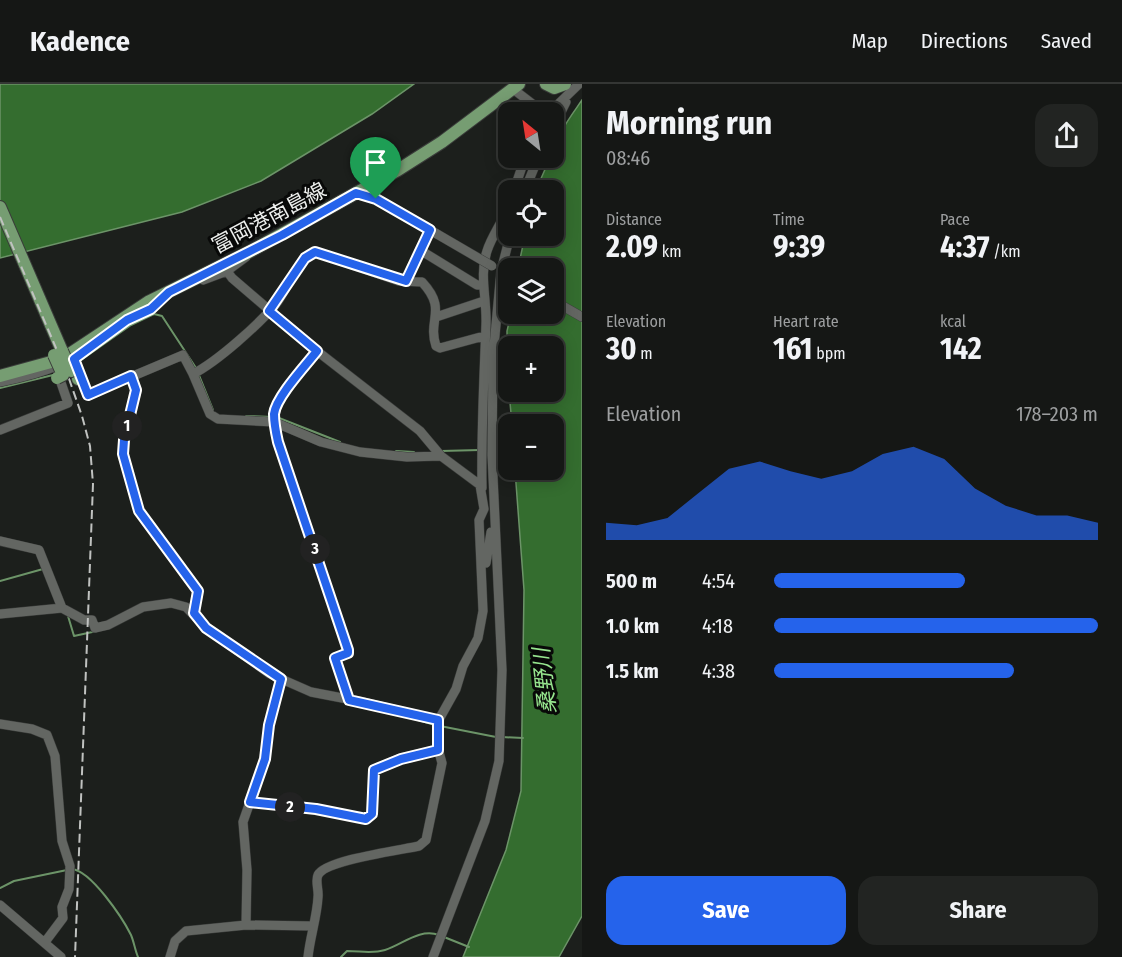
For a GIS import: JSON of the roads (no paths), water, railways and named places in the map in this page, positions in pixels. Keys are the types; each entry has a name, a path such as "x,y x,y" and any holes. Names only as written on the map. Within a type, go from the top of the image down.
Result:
{"main road":[{"path":"546,84 554,88 568,89"},
{"name":"富岡港南島線","path":"0,375 62,361 86,346 128,313 249,252 377,182 442,142 516,86"},
{"path":"0,207 62,361"},
{"path":"0,227 62,361"}],"street":[{"path":"558,102 568,89 579,84"},
{"path":"516,86 533,102"},
{"path":"376,199 374,189 377,182"},
{"path":"356,193 376,199 498,269"},
{"path":"308,957 318,896 317,877 325,867 419,846 426,840 442,763 438,750 438,724 478,638 483,611 480,520 484,509 482,489 483,285 487,250 498,231"},
{"path":"406,281 420,250 433,232"},
{"path":"420,250 477,285 483,285"},
{"path":"187,284 227,271 249,252"},
{"path":"196,372 221,355 269,311 305,258 315,252 406,281 425,284 437,304 435,343 440,348 484,336"},
{"path":"227,271 269,311 317,351 420,431 439,453 482,489"},
{"path":"436,317 484,302"},
{"path":"564,307 582,317"},
{"path":"433,957 485,821 499,761 502,670 492,455 494,357 498,324"},
{"path":"317,351 301,370 274,419 278,442 348,650 348,653 335,658 349,700"},
{"path":"62,361 88,395 183,355 196,372 214,418 274,419 321,442 360,452 407,457 439,453"},
{"path":"0,381 62,361"},
{"path":"0,430 68,403 62,361"},
{"path":"131,376 136,390 124,440 123,454 142,517 198,591 194,613"},
{"path":"482,583 491,532 494,527"},
{"path":"0,541 39,550 62,608"},
{"path":"0,614 62,608 84,620 92,620 94,628 158,603 171,603 186,607 206,628 281,679 311,693 349,700 438,724"},
{"path":"246,925 247,870 243,822 265,759 269,725 281,679"},
{"path":"0,724 32,729 47,735 55,756 62,841 70,866 69,890 62,907 63,918 45,942"},
{"path":"250,802 316,809 366,819 372,814 374,770 401,759 438,750"},
{"path":"0,905 61,957"},
{"path":"170,957 175,941 186,931 246,925 313,926"}],"water":[{"path":"0,84 414,84 372,114 261,181 182,212 0,258"},
{"name":"桑野川","path":"582,100 582,916 559,957 463,957 506,850 521,791 524,590 516,480 564,480 564,414 511,414 510,402 564,402 564,336 507,336 507,331 509,324 564,324 564,258 520,258 523,246 564,246 564,180 540,180 546,168 564,168 564,128"}],"waterway":[{"path":"74,365 131,325 154,314 162,316 196,368"},
{"path":"198,373 213,410"},
{"path":"0,388 53,375"},
{"path":"246,416 273,417"},
{"path":"279,418 340,442"},
{"path":"441,451 480,450"},
{"path":"396,451 414,452"},
{"path":"0,581 43,569"},
{"path":"68,616 74,636 97,631"},
{"path":"411,718 435,725"},
{"path":"440,726 496,737"},
{"path":"502,737 523,738"},
{"path":"72,869 80,872 97,886 121,917 131,935 138,957"},
{"path":"0,888 14,881 67,870"},
{"path":"341,957 347,951 371,952 391,948 418,935 432,933 439,935"},
{"path":"444,937 469,947"}],"railway":[{"path":"0,217 68,376 90,446 93,484 75,957"}]}
